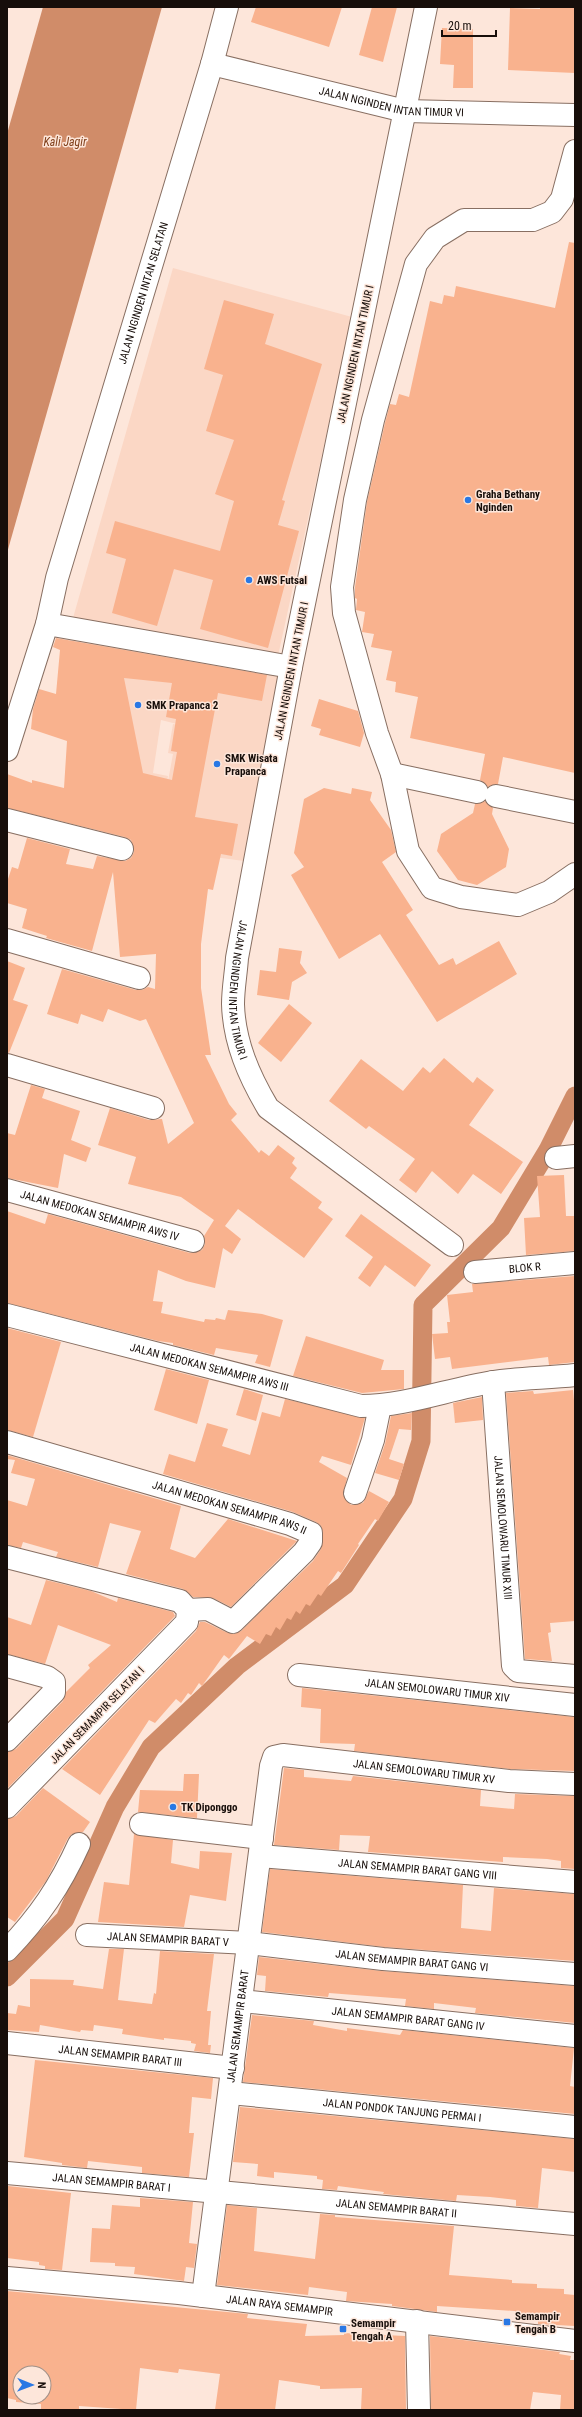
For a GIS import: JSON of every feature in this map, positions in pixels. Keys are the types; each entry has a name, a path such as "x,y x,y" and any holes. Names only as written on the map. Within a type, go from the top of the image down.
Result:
{"street":[{"name":"JALAN NGINDEN INTAN SELATAN","path":"7,750 47,624 57,578 212,64 227,7"},
{"name":"JALAN NGINDEN INTAN TIMUR I","path":"426,7 291,667 237,958 233,1004 238,1042 250,1078 268,1108 452,1245"},
{"name":"JALAN NGINDEN INTAN TIMUR VI","path":"212,64 405,111 575,115"},
{"path":"575,151 562,199 552,212 533,220 464,220 435,238 416,264 371,428 355,500 342,587 344,613 351,643 377,733 392,774 408,851 432,888 461,897 518,904 550,892 575,874"},
{"path":"47,624 291,667"},
{"path":"392,774 575,812"},
{"path":"7,820 122,849"},
{"path":"7,940 139,978"},
{"path":"7,1066 153,1108"},
{"name":"JALAN MEDOKAN SEMAMPIR AWS IV","path":"7,1190 193,1241"},
{"name":"BLOK R","path":"475,1272 575,1263"},
{"name":"JALAN MEDOKAN SEMAMPIR AWS III","path":"7,1315 347,1403 380,1406 435,1396 493,1382 575,1375"},
{"name":"JALAN SEMOLOWARU TIMUR XIII","path":"493,1382 513,1666 518,1671 575,1676"},
{"path":"355,1493 373,1440 380,1406"},
{"name":"JALAN MEDOKAN SEMAMPIR AWS II","path":"7,1442 290,1524 311,1533 312,1542 304,1552 233,1622 208,1608 187,1616"},
{"path":"7,1557 180,1601 187,1616"},
{"name":"JALAN SEMAMPIR SELATAN I","path":"7,1807 187,1616"},
{"path":"7,1666 47,1677 54,1682 54,1692 7,1740"},
{"name":"JALAN SEMOLOWARU TIMUR XIV","path":"299,1675 575,1705"},
{"name":"JALAN SEMOLOWARU TIMUR XV","path":"274,1757 283,1755 509,1781 575,1784"},
{"name":"JALAN SEMAMPIR BARAT","path":"203,2296 271,1766 274,1757"},
{"name":"JALAN SEMAMPIR BARAT GANG VIII","path":"141,1824 261,1847 575,1882"},
{"path":"7,1950 24,1933 63,1880 79,1844"},
{"name":"JALAN SEMAMPIR BARAT V","path":"87,1935 249,1944"},
{"name":"JALAN SEMAMPIR BARAT GANG VI","path":"249,1944 382,1959 575,1974"},
{"name":"JALAN SEMAMPIR BARAT GANG IV","path":"242,2001 575,2036"},
{"name":"JALAN SEMAMPIR BARAT III","path":"7,2043 233,2068"},
{"name":"JALAN PONDOK TANJUNG PERMAI I","path":"230,2093 575,2127"},
{"name":"JALAN SEMAMPIR BARAT I","path":"7,2173 217,2191"},
{"name":"JALAN SEMAMPIR BARAT II","path":"217,2191 575,2224"},
{"name":"JALAN RAYA SEMAMPIR","path":"7,2278 203,2296 575,2341"},
{"path":"417,2321 419,2410"}],"shaded area":[{"path":"173,268 352,317 278,656 73,618"},
{"name":"SMK Wisata Prapanca","path":"92,640 192,652 188,679 192,655 282,671 244,861 214,857 127,835 125,846 100,840 109,797 163,808 173,754 168,753 173,724 185,726 161,720 153,773 168,776 163,805 88,690"}],"water":[{"name":"Kali Jagir","path":"43,7 162,7 7,553 7,134"}],"building":[{"path":"256,7 342,7 329,47 251,22"},
{"path":"372,7 397,7 383,62 359,55"},
{"path":"540,7 575,7 575,73 508,70 510,8 540,9"},
{"path":"442,28 473,29 473,88 453,88 454,65 440,64"},
{"name":"Graha Bethany Nginden","path":"569,242 575,243 575,773 503,757 498,784 488,787 480,780 485,754 410,738 418,697 395,692 396,682 386,680 392,651 371,647 374,634 362,632 365,612 356,610 357,599 355,598 355,587 367,502 390,404 396,405 399,394 409,397 430,301 442,304 444,295 454,297 456,286 555,308"},
{"path":"224,300 274,314 265,344 322,364 282,500 285,501 278,525 299,531 268,648 200,629 213,580 174,569 157,626 112,613 126,559 106,553 115,521 220,551 234,501 215,494 234,440 206,431 223,375 204,369"},
{"path":"56,638 267,675 262,701 218,693 195,817 238,824 232,856 221,854 213,890 208,889 201,944 201,988 211,1055 205,1055 229,1104 237,1114 231,1120 259,1153 261,1150 269,1156 278,1145 295,1158 292,1163 297,1168 290,1178 322,1202 318,1208 333,1219 304,1258 238,1209 225,1226 241,1239 232,1254 223,1248 215,1288 186,1281 158,1270 153,1301 163,1302 161,1313 204,1322 205,1319 215,1320 216,1318 225,1320 228,1310 262,1314 283,1320 270,1367 255,1363 258,1355 216,1348 214,1355 173,1345 173,1343 158,1341 7,1303 7,1211 45,1224 48,1214 190,1253 202,1250 205,1244 204,1236 214,1220 181,1197 128,1184 136,1157 98,1145 110,1108 149,1120 162,1119 168,1144 194,1123 146,1019 140,1021 108,1009 103,1022 81,1014 78,1024 47,1014 62,969 136,990 142,990 148,987 155,989 156,954 120,957 113,872 92,951 46,938 47,936 22,928 27,909 7,903 7,882 12,867 18,869 27,838 70,849 66,864 93,869 97,856 125,861 131,858 134,852 131,840 125,837 7,808 7,774 32,783 32,780 64,788 67,741 31,729 33,709 39,689 56,694 60,650 53,647","holes":["124,678 172,683 166,717 176,719 171,751 177,752 172,780 143,773"]},
{"path":"319,699 358,711 364,733 360,747 319,735 321,729 311,726"},
{"path":"324,788 351,794 352,788 372,792 370,800 391,830 396,852 382,862 413,910 406,915 439,965 453,958 456,965 499,941 517,974 437,1022 380,934 339,959 291,875 304,867 294,853 304,799"},
{"path":"485,801 493,808 492,814 509,849 506,867 477,885 458,880 437,851 441,834 473,813 475,804"},
{"path":"279,948 302,951 300,963 307,973 292,982 289,1000 257,995 260,970 276,972"},
{"path":"7,961 25,968 13,1000 28,1005 9,1053 7,1052"},
{"path":"289,1004 312,1023 281,1062 258,1043"},
{"path":"444,1058 473,1083 477,1077 494,1090 469,1125 523,1162 501,1194 473,1174 458,1194 432,1171 416,1193 399,1180 415,1159 369,1126 366,1129 329,1101 361,1059 403,1091 423,1067 430,1073"},
{"path":"31,1085 45,1089 42,1098 80,1111 71,1140 91,1148 86,1162 64,1154 58,1188 7,1178 7,1133 15,1135"},
{"path":"564,1175 566,1216 575,1216 575,1251 526,1255 524,1218 540,1217 537,1176"},
{"path":"361,1214 431,1265 415,1287 385,1265 370,1287 358,1278 373,1257 345,1236"},
{"path":"575,1276 575,1362 549,1365 548,1357 452,1369 450,1357 435,1359 432,1334 448,1333 447,1322 450,1322 447,1295 473,1292 472,1284"},
{"path":"7,1328 61,1342 33,1437 7,1430"},
{"path":"306,1336 384,1360 381,1370 404,1370 404,1389 362,1393 293,1376"},
{"path":"166,1369 209,1380 197,1424 154,1410"},
{"path":"244,1389 263,1395 256,1421 236,1415"},
{"path":"573,1390 575,1411 575,1621 550,1623 551,1632 548,1633 552,1661 525,1659 506,1393 533,1391 534,1394"},
{"path":"482,1397 483,1420 455,1423 453,1403"},
{"path":"285,1399 365,1418 351,1465 322,1456 319,1462 347,1478 343,1495 351,1505 363,1503 369,1491 389,1502 378,1521 375,1519 358,1544 359,1545 341,1573 338,1571 321,1596 318,1594 310,1606 306,1604 300,1614 296,1611 291,1620 287,1618 280,1630 276,1627 271,1636 266,1634 260,1644 247,1636 229,1659 224,1655 202,1686 199,1683 191,1695 188,1693 181,1703 176,1699 155,1723 149,1720 100,1795 62,1769 196,1631 200,1622 205,1622 228,1633 234,1634 241,1631 313,1561 321,1549 323,1533 321,1526 316,1522 293,1512 163,1474 169,1454 195,1462 207,1423 228,1429 222,1446 250,1455 262,1412 280,1417"},
{"path":"412,1413 411,1430 399,1429 389,1459 404,1464 399,1480 375,1473 385,1444 391,1416"},
{"path":"7,1455 181,1506 170,1549 195,1558 228,1519 297,1541 231,1607 213,1598 193,1597 183,1589 126,1574 141,1531 110,1523 98,1567 56,1557 58,1552 23,1542 21,1548 7,1545 7,1500 27,1506 35,1479 11,1473 15,1460 7,1459"},
{"path":"46,1580 91,1591 117,1602 118,1598 173,1612 175,1616 7,1789 7,1752 16,1749 63,1701 66,1692 90,1668 88,1665 111,1645 58,1625 45,1664 7,1654 7,1617 31,1625"},
{"path":"302,1688 575,1717 575,1771 510,1769 354,1751 355,1744 320,1743 321,1709 301,1707"},
{"path":"284,1768 304,1770 304,1777 351,1781 353,1776 481,1790 480,1806 514,1809 515,1794 575,1796 575,1869 561,1868 561,1861 547,1859 503,1857 503,1862 368,1852 370,1836 340,1835 339,1850 274,1845"},
{"path":"184,1774 199,1774 197,1818 138,1812 140,1790 183,1791"},
{"path":"43,1788 90,1822 83,1832 72,1834 68,1838 46,1881 15,1922 7,1917 7,1819 16,1816"},
{"path":"134,1834 173,1840 171,1863 199,1869 200,1851 232,1853 226,1901 190,1895 184,1927 98,1922 104,1882 129,1885"},
{"path":"270,1869 463,1885 461,1928 491,1931 494,1888 575,1894 575,1961 384,1947 262,1932"},
{"path":"109,1949 124,1949 118,2000 152,2004 154,1993 156,1994 160,1951 214,1954 207,2011 211,2011 208,2045 211,2045 210,2053 194,2051 196,2044 191,2043 191,2041 164,2038 164,2040 122,2034 123,2029 94,2025 93,2031 81,2030 80,2032 40,2025 39,2032 7,2030 7,2013 16,2014 18,2005 30,2007 30,1979 74,1980 73,1985 103,1989"},
{"path":"259,1957 382,1971 575,1986 575,2023 475,2013 476,2008 434,2003 434,2009 405,2006 406,1999 329,1993 328,1997 265,1991 266,1976 257,1975"},
{"path":"252,2015 314,2021 313,2025 347,2031 347,2028 400,2035 403,2030 574,2048 570,2086 575,2087 575,2114 243,2082"},
{"path":"35,2060 213,2078 211,2099 192,2097 189,2133 194,2133 189,2177 142,2173 142,2167 88,2161 87,2168 62,2165 62,2163 24,2157"},
{"path":"240,2107 575,2139 575,2172 542,2168 538,2208 516,2206 516,2200 490,2197 457,2195 456,2201 383,2194 384,2192 338,2186 337,2190 322,2189 323,2180 317,2179 317,2176 274,2172 274,2178 257,2176 258,2164 233,2162"},
{"path":"8,2186 71,2193 62,2270 45,2269 45,2266 39,2265 39,2262 7,2258"},
{"path":"140,2198 193,2202 189,2243 197,2244 194,2268 186,2267 184,2281 134,2274 135,2267 115,2266 115,2263 90,2262 92,2228 110,2229 112,2205 140,2207"},
{"path":"227,2205 257,2208 254,2251 315,2259 320,2214 335,2215 335,2217 454,2226 449,2275 512,2280 512,2283 537,2284 537,2288 564,2289 564,2294 575,2295 575,2326 538,2324 538,2316 515,2315 515,2311 437,2306 437,2312 392,2306 392,2304 346,2301 347,2292 309,2287 308,2295 217,2285"},
{"path":"7,2291 248,2314 247,2318 307,2324 305,2336 344,2335 344,2333 405,2336 406,2410 361,2410 362,2388 320,2389 320,2386 279,2380 275,2410 215,2410 220,2374 179,2369 178,2373 140,2368 136,2410 79,2406 79,2410 41,2410 41,2405 52,2405 52,2365 12,2365 12,2399 7,2398"},
{"path":"430,2336 560,2352 559,2354 571,2356 570,2360 575,2360 575,2410 560,2410 561,2395 533,2392 530,2410 431,2410"}],"waterway":[{"path":"7,1977 65,1919 115,1807 151,1747 237,1666 345,1585 403,1499 421,1441 423,1305 501,1228 548,1150 575,1096"}],"place":[{"name":"Graha Bethany Nginden","path":"468,500"},
{"name":"AWS Futsal","path":"249,580"},
{"name":"SMK Prapanca 2","path":"138,705"},
{"name":"SMK Wisata Prapanca","path":"217,764"},
{"name":"TK Diponggo","path":"173,1807"},
{"name":"Semampir Tengah B","path":"507,2322"},
{"name":"Semampir Tengah A","path":"343,2329"}]}
